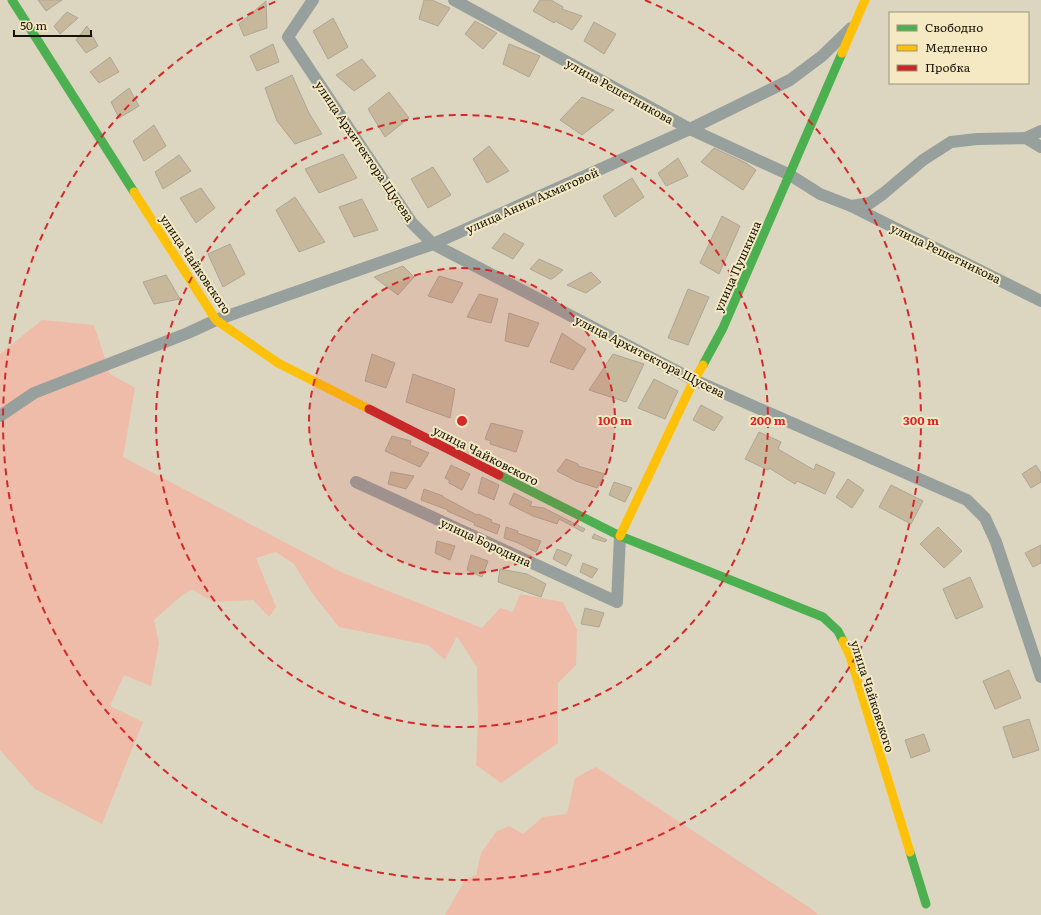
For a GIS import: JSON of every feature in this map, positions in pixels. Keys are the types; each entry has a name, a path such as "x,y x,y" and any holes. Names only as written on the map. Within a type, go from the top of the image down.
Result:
{"street":[{"name":"улица Чайковского","path":"12,0 216,320 278,364 620,536 822,617 838,631 850,656 926,904"},
{"name":"улица Архитектора Щусева","path":"313,0 288,37 412,223 433,244 694,380 967,500 985,518 996,542 1041,677"},
{"name":"улица Решетникова","path":"454,0 690,129 790,175 820,194 851,206 1041,300"},
{"name":"улица Пушкина","path":"620,536 694,380 723,328 865,0"},
{"name":"улица Анны Ахматовой","path":"0,416 34,392 188,333 216,320 433,244 690,129 790,80 822,56 854,26"},
{"path":"851,206 870,203 923,160 951,142 978,139 1026,138 1041,131"},
{"path":"1026,138 1041,147"},
{"name":"улица Бородина","path":"356,482 617,602 620,536"}],"shaded area":[{"path":"42,320 94,325 110,374 135,388 123,457 343,573 482,628 500,608 513,612 520,594 563,602 577,629 576,665 558,683 558,743 501,783 476,765 478,722 477,667 457,636 445,660 428,645 339,627 312,593 294,564 276,552 256,558 276,607 269,617 253,600 213,602 192,589 181,596 154,620 159,643 151,686 124,675 110,706 143,722 102,824 35,789 0,750 0,354"},
{"path":"596,767 813,910 818,915 445,915 465,880 476,875 481,853 496,832 509,826 523,834 543,817 567,814 575,778"}],"building":[{"path":"38,0 62,0 46,11"},
{"path":"424,0 432,0 450,8 438,26 419,19"},
{"path":"540,0 551,0 563,7 562,9 582,16 572,30 555,21 554,23 533,11"},
{"path":"266,1 267,28 244,36 239,24"},
{"path":"67,12 78,18 60,34 54,26"},
{"path":"333,18 348,47 328,59 313,31"},
{"path":"475,21 497,33 483,49 465,34"},
{"path":"594,22 616,34 604,54 584,41"},
{"path":"87,26 98,46 86,53 76,40"},
{"path":"273,44 279,62 257,71 250,56"},
{"path":"509,44 540,56 529,77 503,64"},
{"path":"110,57 119,72 99,83 90,72"},
{"path":"362,59 376,76 354,91 336,75"},
{"path":"292,75 309,113 322,134 295,144 277,121 265,88"},
{"path":"129,88 139,106 119,118 111,102"},
{"path":"389,92 409,118 385,137 368,109"},
{"path":"582,97 614,110 582,135 560,120"},
{"path":"154,125 166,146 144,161 133,141"},
{"path":"489,146 509,171 487,183 473,159"},
{"path":"714,148 746,163 756,170 743,190 701,162"},
{"path":"343,154 357,178 319,193 305,169"},
{"path":"179,155 191,171 163,189 155,172"},
{"path":"678,158 688,176 666,186 658,173"},
{"path":"433,167 451,195 428,208 411,179"},
{"path":"632,178 644,197 615,217 603,196"},
{"path":"201,188 215,208 196,223 180,198"},
{"path":"295,197 325,242 299,252 276,210"},
{"path":"362,199 378,230 354,237 339,207"},
{"path":"722,216 740,226 719,274 700,263"},
{"path":"504,233 524,244 513,259 492,248"},
{"path":"230,244 245,274 223,287 208,254"},
{"path":"539,259 563,270 550,279 530,269"},
{"path":"403,266 414,277 398,295 374,277"},
{"path":"591,272 601,282 586,293 567,285"},
{"path":"166,275 180,299 154,304 143,282"},
{"path":"439,276 463,283 452,303 428,296"},
{"path":"688,289 709,297 688,345 668,338"},
{"path":"479,294 498,299 491,323 467,317"},
{"path":"509,313 539,323 528,347 505,341"},
{"path":"562,333 586,349 573,370 550,362"},
{"path":"372,354 395,363 386,388 365,381"},
{"path":"613,354 644,364 626,402 589,390"},
{"path":"413,374 455,389 450,418 406,402"},
{"path":"654,379 678,391 665,419 638,408"},
{"path":"701,405 723,417 714,431 693,420"},
{"path":"491,423 523,431 516,452 490,444 491,441 485,439"},
{"path":"759,432 781,442 778,449 814,470 816,464 835,473 825,494 797,481 795,484 769,468 768,470 745,459"},
{"path":"392,436 411,441 410,445 429,453 420,467 385,451"},
{"path":"566,459 578,464 578,466 605,474 597,488 576,481 557,471"},
{"path":"451,465 470,474 462,490 449,483 449,480 445,478"},
{"path":"1036,465 1041,473 1041,482 1031,488 1022,474"},
{"path":"391,472 414,476 406,489 388,484"},
{"path":"482,477 499,485 494,500 478,493"},
{"path":"848,479 864,490 852,508 836,497"},
{"path":"614,482 632,488 625,502 609,495"},
{"path":"891,485 923,501 911,524 879,507"},
{"path":"424,489 443,496 477,515 478,514 492,520 491,522 500,525 497,534 474,525 475,523 447,511 448,510 421,500"},
{"path":"514,493 532,502 530,506 544,508 585,529 583,532 559,519 557,524 533,516 509,504"},
{"path":"506,527 518,531 517,533 541,541 536,552 504,538"},
{"path":"938,527 962,551 944,568 920,544"},
{"path":"594,534 607,540 605,542 592,538"},
{"path":"437,541 455,546 450,560 435,553"},
{"path":"1041,545 1041,563 1033,567 1025,553"},
{"path":"557,549 572,555 566,566 553,559"},
{"path":"471,555 488,561 482,577 467,570"},
{"path":"583,563 598,569 592,578 580,572"},
{"path":"500,569 527,574 546,584 541,597 498,582"},
{"path":"970,577 983,607 956,619 943,589"},
{"path":"585,608 604,613 599,627 581,624"},
{"path":"1009,670 1021,698 995,709 983,681"},
{"path":"1029,719 1039,750 1013,758 1003,727"},
{"path":"924,734 930,751 911,758 905,740"}],"traffic: fast":[{"path":"12,0 134,192"},
{"path":"703,365 723,328 842,53"},
{"path":"499,475 620,536 823,617 838,631 843,641"},
{"path":"910,852 926,904"}],"traffic: slow":[{"path":"842,53 865,0"},
{"path":"134,192 216,320 278,363 369,409"},
{"path":"620,536 694,380 703,365"},
{"path":"843,641 850,656 910,852"}],"traffic: jam":[{"path":"369,409 499,475"}]}
